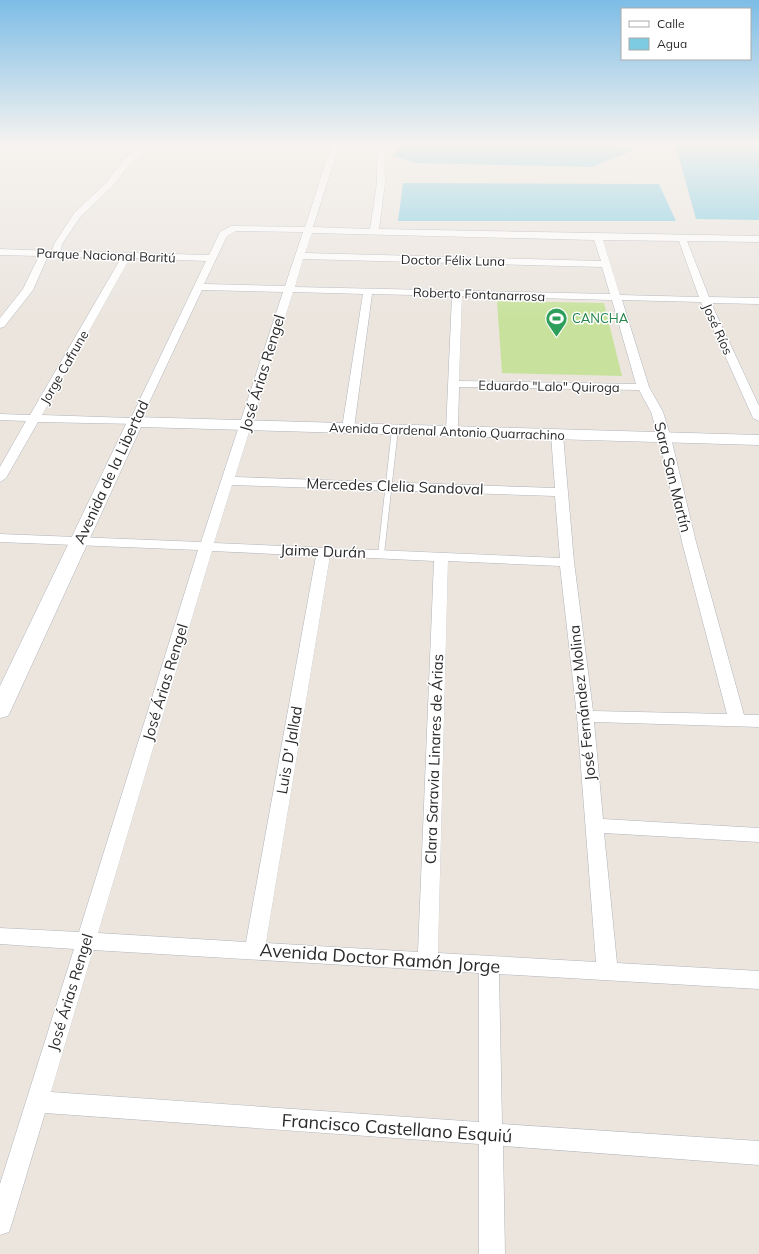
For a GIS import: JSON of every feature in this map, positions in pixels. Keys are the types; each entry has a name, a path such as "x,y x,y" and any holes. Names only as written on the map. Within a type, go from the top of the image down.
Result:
{"street":[{"path":"0,325 28,290 33,276 58,244 78,214 91,202"},
{"name":"José Árias Rengel","path":"0,1223 206,547 229,481 245,426 317,202"},
{"path":"374,231 378,202"},
{"name":"Avenida de la Libertad","path":"0,710 223,234 234,228 308,230"},
{"path":"308,230 598,237 759,239"},
{"name":"Sara San Martín","path":"598,237 643,388 657,412 665,438 689,542 737,720"},
{"name":"José Ríos","path":"682,238 705,300 759,418"},
{"name":"Parque Nacional Baritú","path":"0,252 212,258"},
{"name":"Jorge Cafrune","path":"0,478 127,256"},
{"name":"Doctor Félix Luna","path":"300,256 605,264"},
{"name":"Roberto Fontanarrosa","path":"199,287 759,301"},
{"path":"348,428 368,292"},
{"path":"452,431 457,294"},
{"name":"Eduardo \"Lalo\" Quiroga","path":"454,384 643,388"},
{"path":"0,417 135,422"},
{"name":"Avenida Cardenal Antonio Quarrachino","path":"135,422 759,440"},
{"name":"José Fernández Molina","path":"557,435 567,562 584,716 607,971"},
{"name":"Mercedes Clelia Sandoval","path":"229,481 388,485 561,492"},
{"name":"Jaime Durán","path":"0,538 567,562"},
{"name":"Luis D' Jallad","path":"255,950 324,551"},
{"name":"Clara Saravia Linares de Árias","path":"428,961 441,557"},
{"path":"584,716 759,721"},
{"path":"594,825 759,835"},
{"name":"Avenida Doctor Ramón Jorge","path":"0,936 759,980"},
{"path":"489,965 492,1254"},
{"name":"Francisco Castellano Esquiú","path":"36,1102 759,1153"}],"lane":[{"path":"381,554 395,429"}],"green space":[{"name":"CANCHA","path":"497,301 604,303 622,376 502,373"}],"water":[{"path":"401,202 667,202 676,221 398,221"},
{"path":"691,202 759,202 759,220 696,219"}],"place":[{"name":"CANCHA","path":"556,338"}]}
